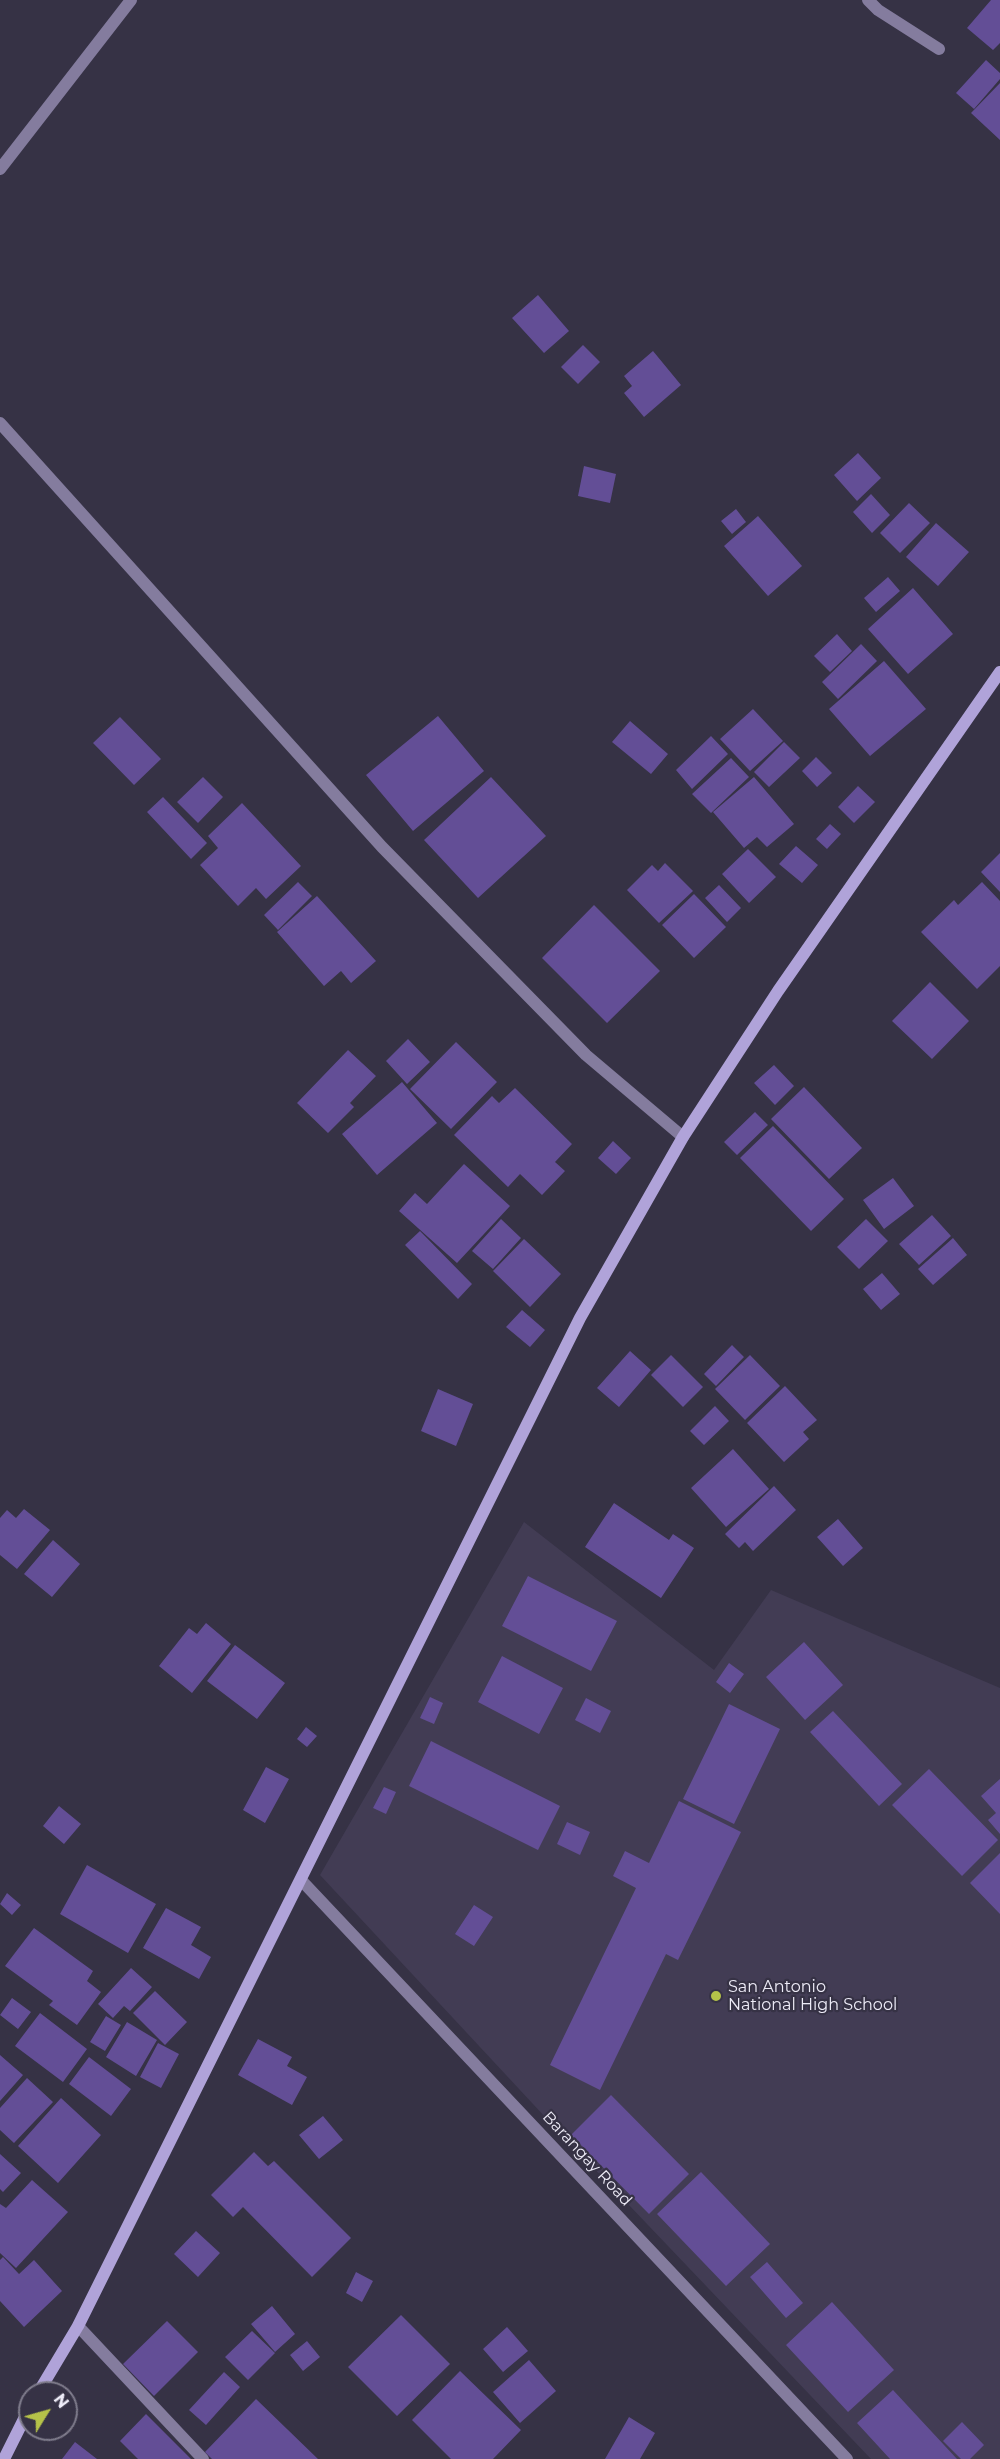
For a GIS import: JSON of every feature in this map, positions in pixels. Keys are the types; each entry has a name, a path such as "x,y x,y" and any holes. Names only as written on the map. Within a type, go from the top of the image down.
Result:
{"street":[{"path":"0,169 131,0"},
{"path":"868,0 878,10 939,49"},
{"path":"0,423 382,847 585,1055 683,1137"},
{"path":"45,2381 78,2326 302,1881 580,1318 683,1137 778,991 1000,672"},
{"name":"Barangay Road","path":"302,1881 847,2459"},
{"path":"78,2326 203,2459"},
{"path":"4,2459 18,2431"}],"shaded area":[{"name":"San Antonio National High School","path":"524,1522 714,1670 771,1590 1000,1688 1000,2459 871,2459 546,2118 320,1875"}],"building":[{"path":"991,0 1000,0 1000,43 993,50 967,28"},
{"path":"986,60 1000,73 1000,79 974,109 956,93"},
{"path":"1000,83 1000,140 971,113"},
{"path":"538,295 569,331 544,353 512,318"},
{"path":"583,345 600,362 578,384 561,367"},
{"path":"653,351 681,385 644,417 624,393 632,386 624,376"},
{"path":"858,453 881,478 857,501 834,475"},
{"path":"584,466 616,474 610,503 578,496"},
{"path":"871,494 890,515 872,533 853,512"},
{"path":"909,503 930,523 900,553 880,533"},
{"path":"736,509 746,522 732,534 721,521"},
{"path":"758,516 802,566 768,596 724,546"},
{"path":"936,523 969,552 938,586 906,557"},
{"path":"888,577 900,591 876,612 864,598"},
{"path":"913,588 953,634 908,674 868,629"},
{"path":"837,634 852,651 830,672 814,656"},
{"path":"861,644 877,661 838,699 822,682"},
{"path":"884,661 926,709 870,756 829,709"},
{"path":"753,709 783,741 750,771 720,739"},
{"path":"438,716 484,771 413,831 366,775"},
{"path":"120,717 161,759 134,785 93,743"},
{"path":"630,721 668,754 651,774 612,742"},
{"path":"711,736 728,754 692,789 676,770"},
{"path":"784,742 800,758 769,787 754,772"},
{"path":"816,757 832,773 817,787 802,771"},
{"path":"731,758 749,777 711,813 692,794"},
{"path":"203,777 223,797 198,823 177,802"},
{"path":"491,777 546,836 478,898 424,840"},
{"path":"754,777 794,824 767,847 757,837 744,848 713,812"},
{"path":"858,786 875,802 854,823 838,807"},
{"path":"163,797 207,843 191,859 147,812"},
{"path":"242,803 301,866 266,899 256,888 238,906 200,865 218,848 208,836"},
{"path":"830,824 841,834 827,849 816,839"},
{"path":"796,846 818,865 802,883 779,864"},
{"path":"748,849 776,877 749,903 722,874"},
{"path":"1000,853 1000,892 981,872"},
{"path":"665,863 693,891 659,923 627,890 652,865 658,871"},
{"path":"298,882 312,896 278,930 264,915"},
{"path":"982,882 1000,901 1000,966 977,989 921,932 954,900 958,905"},
{"path":"719,885 741,908 727,922 705,898"},
{"path":"694,894 726,927 694,958 662,925"},
{"path":"317,896 376,961 351,983 341,971 324,986 277,932"},
{"path":"594,905 660,971 607,1023 542,958"},
{"path":"930,982 969,1021 932,1059 892,1021"},
{"path":"408,1039 430,1062 407,1084 386,1061"},
{"path":"456,1042 497,1082 451,1129 410,1089"},
{"path":"348,1050 376,1076 350,1103 354,1107 328,1133 297,1103"},
{"path":"774,1065 794,1086 775,1105 754,1083"},
{"path":"402,1082 437,1123 377,1175 342,1134"},
{"path":"804,1087 862,1148 829,1179 771,1119"},
{"path":"515,1088 572,1144 555,1162 565,1171 542,1195 520,1174 508,1187 454,1135 492,1096 499,1103"},
{"path":"755,1112 768,1125 737,1155 724,1142"},
{"path":"773,1126 844,1199 811,1231 740,1158"},
{"path":"613,1141 631,1158 616,1174 598,1158"},
{"path":"464,1164 510,1206 457,1263 399,1211 415,1193 427,1204"},
{"path":"893,1178 914,1206 884,1229 863,1200"},
{"path":"932,1215 951,1236 919,1265 899,1244"},
{"path":"501,1219 521,1238 493,1269 472,1251"},
{"path":"866,1219 888,1241 859,1269 837,1247"},
{"path":"420,1231 472,1284 458,1299 405,1245"},
{"path":"953,1238 967,1255 933,1285 918,1269"},
{"path":"524,1239 561,1274 530,1307 493,1271"},
{"path":"882,1273 900,1294 881,1310 863,1289"},
{"path":"522,1310 545,1330 530,1347 506,1327"},
{"path":"732,1345 744,1357 716,1386 704,1374"},
{"path":"630,1351 651,1370 619,1407 597,1388"},
{"path":"671,1355 703,1387 683,1407 651,1375"},
{"path":"750,1355 780,1386 745,1420 715,1389"},
{"path":"785,1386 817,1420 803,1432 809,1439 784,1462 747,1423"},
{"path":"438,1389 473,1404 456,1446 421,1431"},
{"path":"715,1406 729,1421 704,1445 690,1431"},
{"path":"733,1449 769,1489 726,1527 691,1488"},
{"path":"774,1486 796,1510 753,1551 745,1542 739,1548 725,1534"},
{"path":"614,1503 669,1540 673,1534 694,1548 661,1598 585,1547"},
{"path":"24,1509 50,1530 17,1569 0,1555 0,1518 7,1510 16,1518"},
{"path":"838,1519 863,1548 843,1566 817,1537"},
{"path":"53,1540 80,1564 52,1597 24,1574"},
{"path":"528,1576 617,1621 591,1671 502,1626"},
{"path":"206,1623 231,1644 192,1693 159,1666 189,1628 197,1634"},
{"path":"804,1642 843,1685 805,1720 766,1677"},
{"path":"235,1645 285,1683 257,1719 207,1681"},
{"path":"502,1656 563,1688 539,1734 478,1702"},
{"path":"729,1663 744,1674 730,1693 716,1682"},
{"path":"430,1697 443,1703 434,1724 420,1718"},
{"path":"586,1698 611,1711 600,1733 575,1720"},
{"path":"729,1704 780,1729 734,1824 683,1799"},
{"path":"833,1711 902,1784 879,1806 810,1732"},
{"path":"306,1727 317,1736 307,1747 297,1739"},
{"path":"431,1741 560,1806 538,1850 409,1786"},
{"path":"266,1767 289,1779 265,1823 243,1810"},
{"path":"929,1769 998,1840 962,1876 892,1805"},
{"path":"1000,1779 1000,1834 988,1820 996,1813 981,1796"},
{"path":"384,1787 396,1792 386,1814 373,1808"},
{"path":"679,1801 741,1832 678,1960 666,1954 600,2090 550,2065 636,1888 613,1876 625,1851 649,1863"},
{"path":"59,1806 81,1824 64,1844 43,1826"},
{"path":"567,1822 590,1832 580,1855 557,1844"},
{"path":"1000,1853 1000,1914 970,1883"},
{"path":"87,1865 156,1904 128,1953 60,1914"},
{"path":"7,1893 21,1905 12,1915 0,1904"},
{"path":"474,1905 493,1917 474,1946 455,1934"},
{"path":"166,1908 201,1927 191,1945 211,1957 199,1979 143,1948"},
{"path":"34,1928 93,1971 87,1981 101,1992 77,2025 49,2005 53,2001 5,1966"},
{"path":"131,1968 152,1987 130,2011 124,2006 113,2018 98,2004"},
{"path":"155,1991 187,2022 165,2045 133,2013"},
{"path":"12,1998 31,2012 18,2029 0,2015"},
{"path":"40,2013 87,2049 63,2082 15,2046"},
{"path":"106,2016 121,2025 105,2051 90,2042"},
{"path":"127,2022 157,2040 136,2076 106,2057"},
{"path":"258,2039 292,2057 287,2066 307,2077 292,2105 238,2075"},
{"path":"158,2043 179,2054 161,2088 140,2077"},
{"path":"0,2055 23,2075 0,2101"},
{"path":"89,2057 131,2089 111,2116 69,2084"},
{"path":"27,2078 53,2102 14,2143 0,2130 0,2108"},
{"path":"611,2095 689,2174 649,2214 571,2135"},
{"path":"61,2098 101,2135 58,2183 18,2146"},
{"path":"323,2116 343,2140 319,2159 299,2135"},
{"path":"254,2152 268,2166 274,2161 351,2238 312,2277 243,2207 233,2217 211,2195"},
{"path":"0,2154 21,2173 3,2192 0,2189"},
{"path":"701,2172 770,2244 726,2286 657,2214"},
{"path":"32,2180 68,2212 16,2268 0,2253 0,2204 6,2208"},
{"path":"196,2231 220,2253 198,2277 174,2254"},
{"path":"3,2257 19,2274 34,2260 62,2291 24,2327 0,2301 0,2260"},
{"path":"767,2262 803,2303 786,2318 750,2277"},
{"path":"356,2272 373,2281 362,2302 346,2293"},
{"path":"832,2302 894,2370 848,2412 786,2345"},
{"path":"272,2306 295,2334 275,2352 251,2324"},
{"path":"401,2315 450,2364 397,2416 348,2367"},
{"path":"167,2321 198,2352 154,2396 123,2364"},
{"path":"507,2327 528,2351 503,2372 483,2349"},
{"path":"252,2331 275,2353 248,2380 225,2357"},
{"path":"307,2341 320,2357 303,2371 290,2355"},
{"path":"529,2360 556,2391 520,2423 493,2392"},
{"path":"460,2371 521,2430 493,2459 451,2459 412,2420"},
{"path":"224,2372 240,2387 206,2425 189,2410"},
{"path":"893,2390 957,2459 890,2459 857,2423"},
{"path":"256,2399 318,2459 212,2459 205,2452"},
{"path":"146,2414 191,2459 138,2459 120,2441"},
{"path":"629,2417 655,2433 640,2459 605,2459"},
{"path":"962,2422 984,2445 970,2459 961,2459 943,2441"},
{"path":"75,2442 97,2459 62,2459"}],"place":[{"name":"San Antonio National High School","path":"716,1996"}]}
